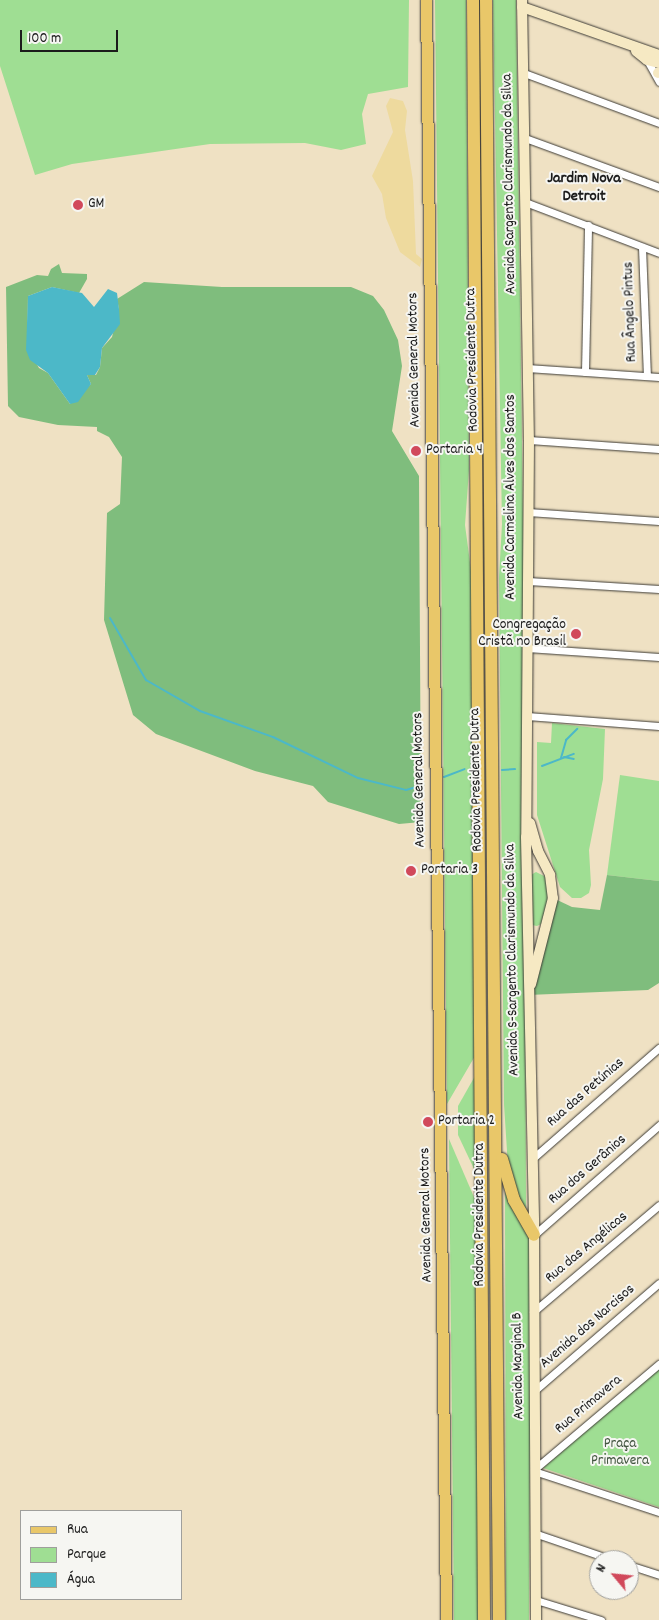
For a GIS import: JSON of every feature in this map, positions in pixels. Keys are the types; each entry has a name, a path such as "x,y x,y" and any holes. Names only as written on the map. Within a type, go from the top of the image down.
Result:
{"highway":[{"name":"Rodovia Presidente Dutra","path":"473,0 484,1620"},
{"name":"Rodovia Presidente Dutra","path":"486,0 497,1135 499,1620"},
{"path":"497,1135 514,1200 534,1235"}],"main road":[{"name":"Avenida General Motors","path":"426,0 446,1620"}],"street":[{"path":"522,3 652,56 659,63"},
{"name":"Avenida Sargento Clarismundo da Silva","path":"522,3 527,368"},
{"path":"652,56 659,75"},
{"path":"524,73 658,122"},
{"path":"525,138 659,187"},
{"path":"525,202 659,253"},
{"path":"585,372 588,225"},
{"name":"Rua Ângelo Pintus","path":"642,247 647,376"},
{"path":"527,368 659,377"},
{"name":"Avenida Carmelina Alves dos Santos","path":"527,368 527,806"},
{"path":"528,440 659,449"},
{"path":"528,512 659,521"},
{"path":"528,581 659,589"},
{"path":"527,648 659,657"},
{"path":"527,716 659,726"},
{"path":"527,806 533,837 550,875 553,898 547,928 528,995"},
{"name":"Avenida S-Sargento Clarismundo da Silva","path":"527,806 527,923 531,1112"},
{"path":"527,874 543,871 550,875"},
{"path":"527,923 536,928 547,928"},
{"name":"Rua das Petúnias","path":"532,1159 659,1048"},
{"name":"Avenida Marginal B","path":"531,1112 534,1235 534,1391 537,1469 536,1620"},
{"name":"Rua dos Gerânios","path":"534,1235 659,1125"},
{"name":"Rua das Angélicas","path":"533,1312 659,1205"},
{"name":"Avenida dos Narcisos","path":"534,1391 659,1283"},
{"name":"Rua Primavera","path":"537,1469 659,1364"},
{"path":"537,1469 659,1512"},
{"path":"536,1534 589,1552"},
{"path":"639,1568 659,1575"},
{"path":"536,1600 602,1620"}],"green space":[{"path":"0,0 409,0 408,87 368,94 362,114 366,144 341,150 305,143 210,144 72,164 35,175 0,66"},
{"path":"435,0 466,0 469,470 465,525 471,570 475,1056 447,1104"},
{"path":"493,0 516,0 524,591 526,1210 518,1197 508,1167 504,1104 499,577 502,524"},
{"path":"59,264 62,273 87,274 87,279 79,293 52,287 28,296 27,347 39,368 48,373 70,404 91,384 87,375 96,375 100,367 102,348 112,337 119,309 117,299 144,282 222,287 351,287 373,296 384,310 398,340 402,366 392,431 419,476 421,822 399,824 328,802 313,786 255,771 156,734 133,715 104,620 107,513 120,504 122,457 109,437 97,431 97,427 58,425 19,417 8,406 6,287 37,275 48,276 51,269"},
{"path":"552,723 605,729 603,779 589,850 591,885 589,893 581,898 572,898 560,887 537,815 537,742 551,743"},
{"path":"620,775 659,781 659,881 607,875"},
{"path":"536,872 546,877 551,900 543,923 537,926 532,925 529,876"},
{"path":"607,875 659,881 659,983 648,990 528,995 553,898 572,907 600,910"},
{"path":"475,1076 475,1171 458,1135 458,1106"},
{"path":"449,1139 477,1204 479,1620 454,1620"},
{"path":"505,1192 531,1238 529,1620 506,1620"},
{"name":"Praça Primavera","path":"659,1368 659,1507 543,1468"}],"sand":[{"path":"390,98 403,101 407,111 405,130 413,181 416,254 422,259 420,267 400,252 386,218 382,194 372,176 393,132 386,106"}],"water":[{"path":"52,287 82,293 94,307 108,289 117,293 120,324 102,348 100,367 95,375 87,375 91,384 78,402 70,404 48,373 30,360 26,350 28,296"}],"waterway":[{"path":"110,618 146,680 200,711 273,737 358,778 406,790 423,785"},
{"path":"561,758 566,740 577,729"},
{"path":"542,766 574,754"},
{"path":"564,757 574,759"},
{"path":"444,777 465,769"},
{"path":"502,770 515,769"}],"place":[{"name":"GM","path":"78,205"},
{"name":"Portaria 4","path":"416,451"},
{"name":"Congregação Cristã no Brasil","path":"576,634"},
{"name":"Portaria 3","path":"411,871"},
{"name":"Portaria 2","path":"428,1122"}],"district":[{"name":"Jardim Nova Detroit","path":"584,188"}]}
